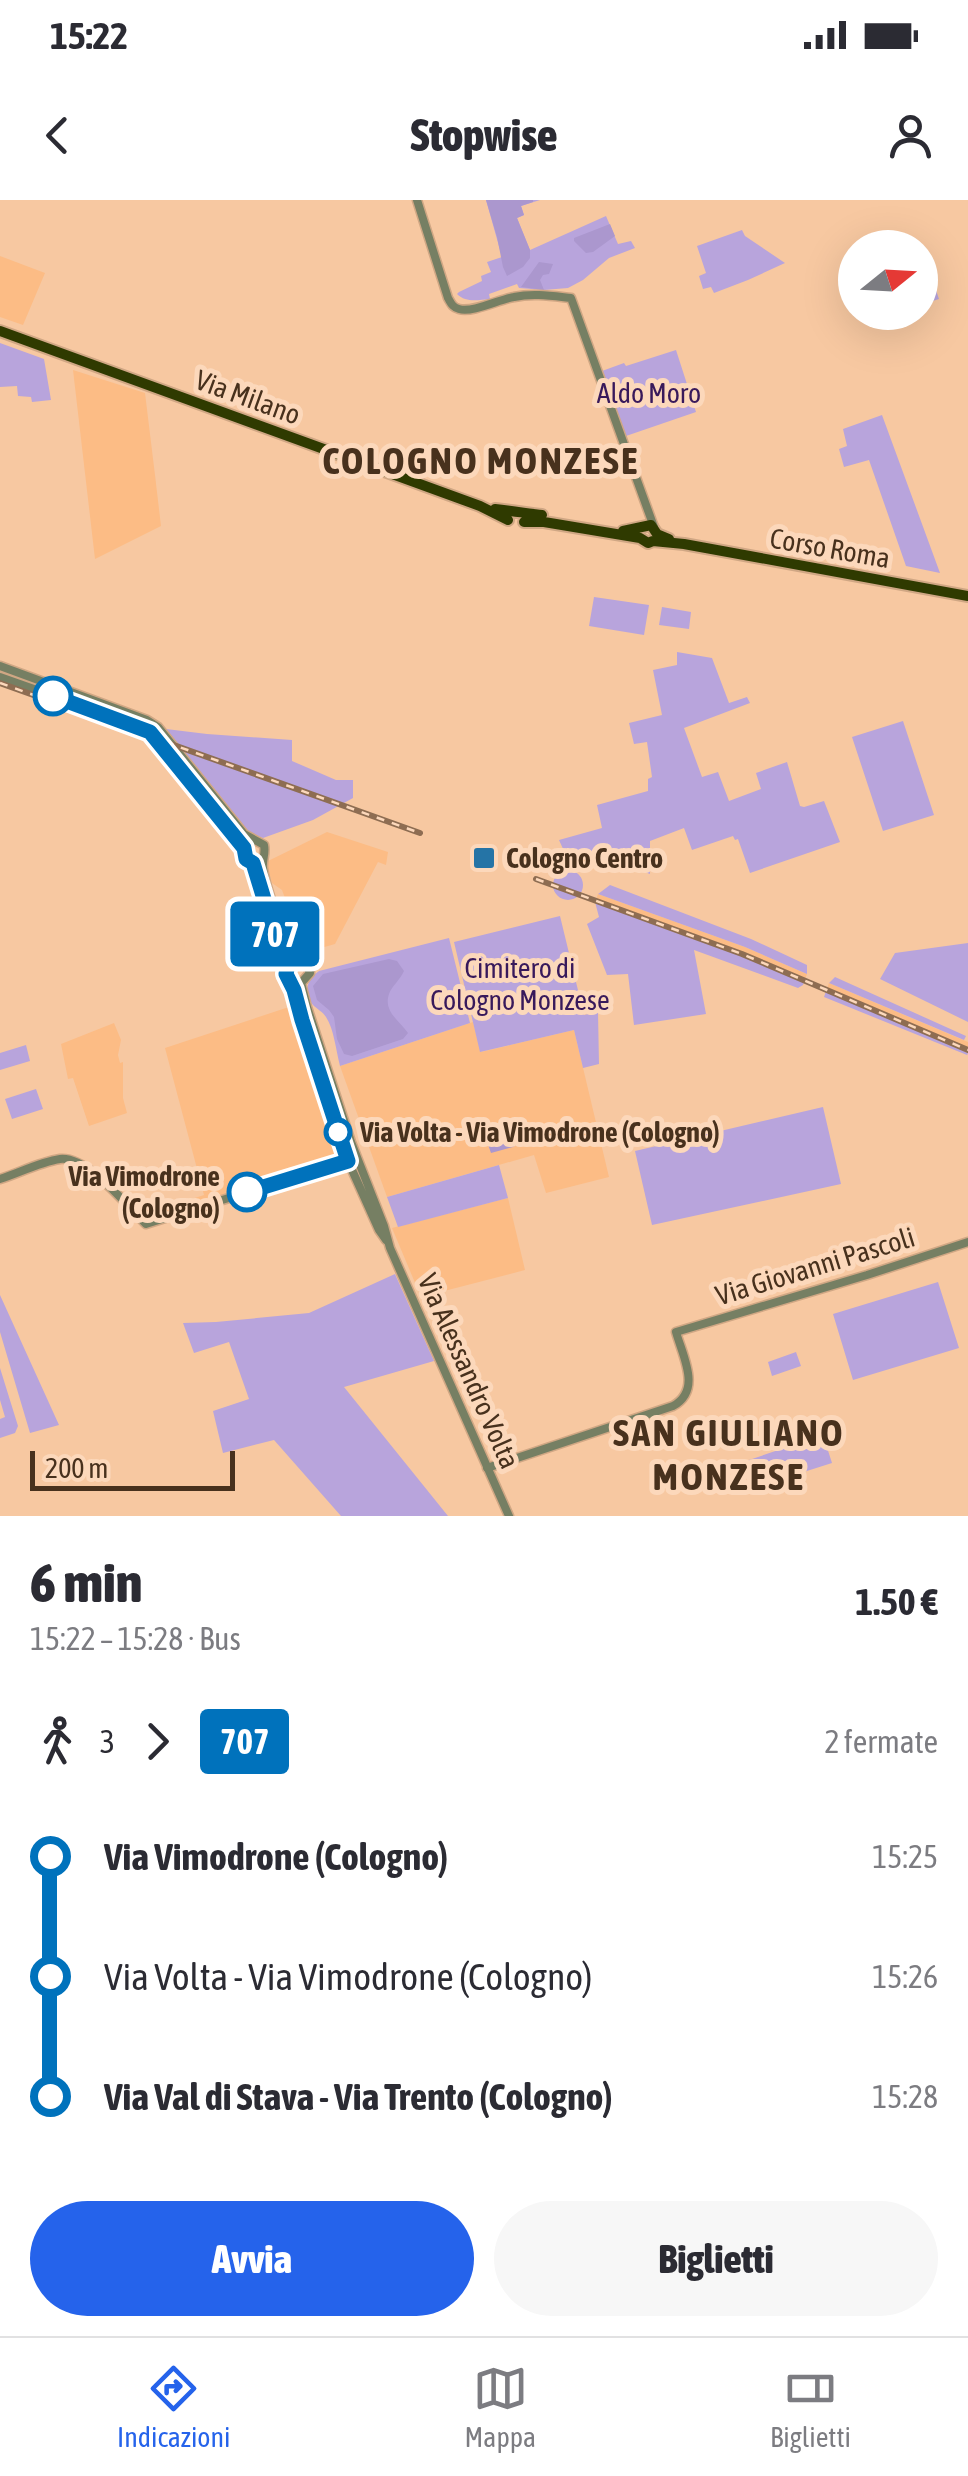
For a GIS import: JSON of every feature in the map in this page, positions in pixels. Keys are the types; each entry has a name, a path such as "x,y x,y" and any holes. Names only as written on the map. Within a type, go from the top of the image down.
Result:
{"main road":[{"name":"Via Milano","path":"0,331 517,517"},
{"name":"Corso Roma","path":"517,517 608,532 640,533 647,525 655,534 684,544 968,596"}],"street":[{"path":"416,200 448,298 458,309 533,294 571,298 655,534"},
{"path":"640,533 648,514"},
{"path":"0,666 158,727 244,834 265,848 264,876 292,962 286,974 296,982 310,973 306,963 292,962 279,948 253,863 244,856 244,848 147,730 0,677"},
{"path":"244,848 253,840"},
{"path":"253,863 263,859"},
{"name":"Via Alessandro Volta","path":"296,982 378,1230 388,1244 509,1516"},
{"path":"0,1180 57,1160 70,1160 90,1170 146,1224 352,1159"},
{"name":"Via Giovanni Pascoli","path":"683,1356 676,1332 968,1242"},
{"path":"487,1468 682,1400 689,1388 683,1356 686,1340 702,1324"}],"shaded area":[{"path":"486,200 533,200 521,206 524,215 517,218 530,258 507,276 503,267"},
{"path":"610,224 615,236 593,252 586,253 574,241 574,238"},
{"path":"0,256 45,273 23,325 0,317"},
{"path":"539,262 553,264 549,274 540,280 544,290 521,287"},
{"path":"73,370 145,393 161,526 95,559"},
{"path":"327,832 388,852 386,865 378,862 335,944 303,953 296,950 282,901 285,898 272,883 266,862"},
{"path":"598,894 745,947 807,974 804,982 595,902"},
{"path":"389,959 397,961 404,971 389,994 388,1006 408,1033 403,1039 352,1056 344,1054 334,1017 317,1000 313,986 323,974"},
{"path":"829,983 968,1042 968,1055 826,991"},
{"path":"298,1004 348,1161 156,1221 154,1211 204,1195 165,1048"},
{"path":"473,1022 481,1052 574,1030 609,1177 546,1193 534,1155 387,1197 340,1066"},
{"path":"114,1023 121,1040 118,1055 120,1063 123,1062 127,1113 89,1126 73,1078 68,1079 61,1044"},
{"path":"515,1118 523,1122 531,1136 513,1147 491,1153 487,1129"},
{"path":"508,1198 525,1270 421,1297 392,1228"}],"green space":[{"path":"486,200 540,200 521,206 524,215 517,218 530,250 606,216 618,244 631,241 635,248 609,258 568,288 544,290 519,288 517,284 489,294 490,299 464,299 457,294 482,281 481,276 491,272 487,262 502,257"},
{"path":"742,230 785,263 714,293 711,287 703,289 699,276 706,273 697,246"},
{"path":"0,343 44,359 51,400 32,402 31,397 18,396 17,386 0,387"},
{"name":"Aldo Moro","path":"676,350 696,412 626,436 602,371"},
{"path":"882,415 940,573 906,566 869,460 844,467 839,449 847,446 843,429"},
{"path":"594,597 649,605 644,635 589,626"},
{"path":"662,607 691,612 689,629 659,625"},
{"path":"677,652 712,658 729,703 747,697 750,703 684,728 702,777 718,772 729,801 761,789 756,773 787,762 800,806 824,801 840,842 750,873 738,839 733,836 692,850 684,828 650,841 650,874 623,864 595,864 580,854 564,851 559,840 602,828 597,805 648,791 648,779 652,777 647,742 634,744 629,723 662,715 653,670 677,665"},
{"path":"903,721 934,815 883,831 852,737"},
{"path":"166,729 292,740 292,761 336,780 353,780 353,798 313,820 263,838 249,832"},
{"path":"568,870 579,874 583,885 579,896 568,900 557,896 553,885 557,874"},
{"path":"610,885 751,939 807,965 807,974 745,947 598,894"},
{"path":"595,902 741,955 804,982 803,985 798,988 694,950 706,1014 634,1025 628,974 607,975 587,924 599,917"},
{"name":"Cimitero di Cologno Monzese","path":"560,916 584,1015 598,1012 599,1064 583,1068 574,1030 480,1052 454,942"},
{"path":"449,938 470,1023 340,1066 329,1022 308,996 311,978 319,971"},
{"path":"968,943 968,1022 880,979 895,953"},
{"path":"835,977 966,1036 964,1040 829,983"},
{"path":"826,991 968,1053 824,997"},
{"path":"26,1045 30,1061 0,1070 0,1053"},
{"path":"36,1089 43,1109 12,1119 5,1099"},
{"path":"823,1107 841,1184 652,1225 635,1151"},
{"path":"499,1165 508,1198 398,1227 387,1197"},
{"path":"395,1274 434,1361 344,1387 448,1516 341,1516 274,1440 223,1453 213,1411 249,1399 229,1342 194,1353 183,1323 309,1313"},
{"path":"938,1282 959,1348 853,1380 833,1314"},
{"path":"0,1295 59,1425 30,1433 0,1332"},
{"path":"796,1352 801,1366 772,1376 768,1362"},
{"path":"0,1368 18,1426 15,1433 0,1438 0,1419 5,1417 0,1400"},
{"path":"823,1435 832,1463 766,1484 757,1464 748,1466 746,1461"}],"railway":[{"path":"0,683 420,833"},
{"path":"536,879 742,954 968,1050"}],"bus line":[{"name":"707","path":"53,696 150,732 244,848 246,859 253,863 348,1161 247,1192"}],"place":[{"name":"Cologno Centro","path":"484,858"},
{"name":"Via Volta - Via Vimodrone (Cologno)","path":"338,1132"},
{"name":"Via Vimodrone (Cologno)","path":"247,1192"}],"district":[{"name":"COLOGNO MONZESE","path":"481,460"},
{"name":"SAN GIULIANO MONZESE","path":"729,1454"}]}
